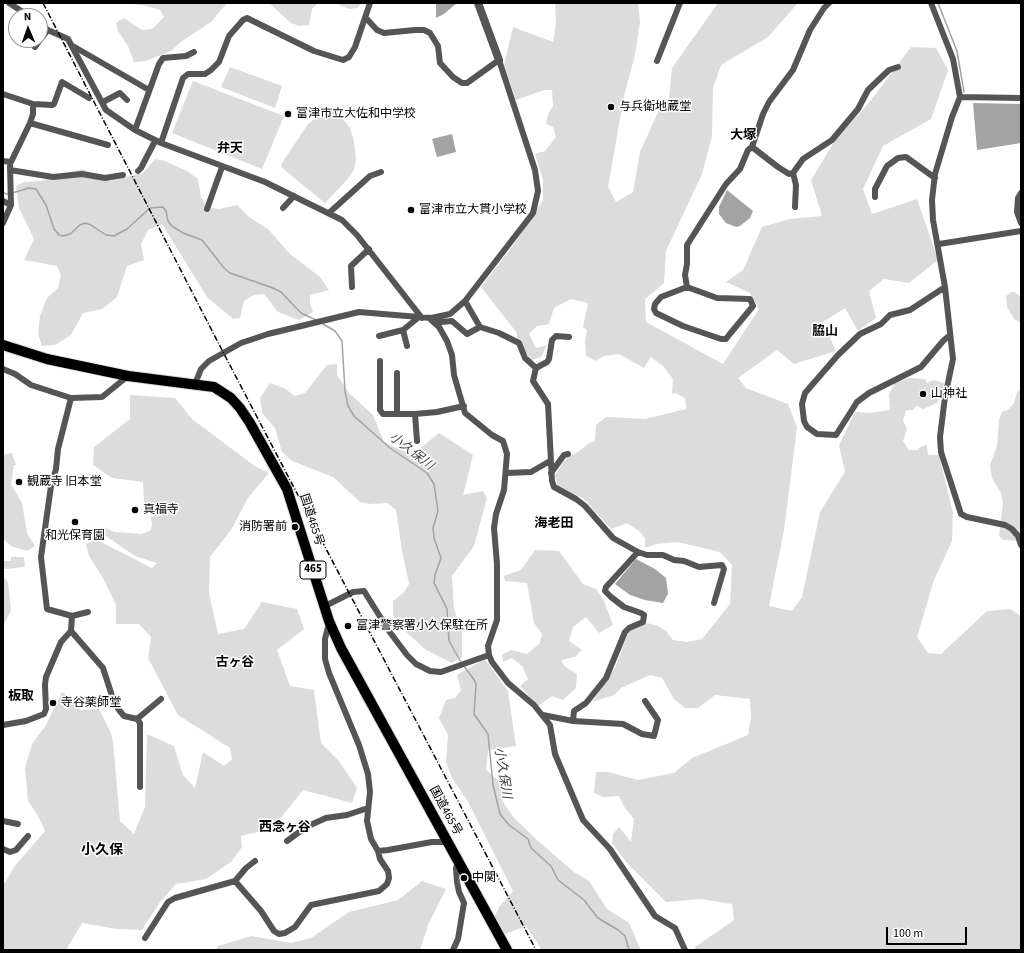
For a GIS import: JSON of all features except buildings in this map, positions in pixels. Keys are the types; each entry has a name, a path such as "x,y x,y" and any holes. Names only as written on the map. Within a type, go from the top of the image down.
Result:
{"highway":[{"name":"国道465号","path":"3,345 47,359 128,376 214,387 223,392 240,408 250,423 287,490 329,621 341,648 507,950"}],"street":[{"path":"138,171 158,142 183,78 188,74 204,74 211,70 219,62 229,36 244,20 247,18 314,51 343,60 349,57 355,48 370,3"},
{"path":"379,336 403,330 425,318 450,314 465,301 521,230 533,213 538,199 535,170 478,3"},
{"path":"657,61 680,3"},
{"path":"687,287 685,275 687,264 687,245 726,184 740,169 748,150 752,147 762,114 793,70 803,43 817,18 830,3"},
{"path":"931,3 953,59 960,97 952,118 935,178 932,200 933,220 939,244 953,359 944,397 940,437 941,452 959,510 966,517 1005,525 1012,529 1018,536 1021,545"},
{"path":"366,18 378,30 384,33 415,30 424,30 430,33 438,46 440,63 453,78 462,83 467,83 498,60"},
{"path":"48,30 65,37 71,45 106,110 135,130 158,142 265,182 330,212 346,223 425,318 439,327 447,341 452,355 454,375 466,413 492,435 504,441 507,454 506,472 494,528 498,564 497,620 488,646 489,655 492,662 508,682 543,715 550,726 555,754 583,820 610,849 655,916 675,928 686,950"},
{"path":"71,45 149,90"},
{"path":"135,130 149,90 163,58 186,56 194,52"},
{"path":"793,173 803,160 832,140 858,109 868,90 889,70 898,66"},
{"path":"3,94 33,104 54,104 62,82 89,98"},
{"path":"103,102 120,93 127,100"},
{"path":"960,97 1021,98"},
{"path":"3,223 11,205 11,162 30,123 33,114 33,104"},
{"path":"30,123 108,145"},
{"path":"752,147 789,174 793,173"},
{"path":"875,197 875,189 887,166 898,158 906,157 935,178"},
{"path":"3,161 11,162"},
{"path":"207,209 222,167"},
{"path":"10,170 53,177 82,174 105,178 122,175"},
{"path":"330,212 370,176 381,172"},
{"path":"793,173 796,186 795,207"},
{"path":"1021,193 1018,198 1017,212 1021,223"},
{"path":"283,208 294,196"},
{"path":"3,201 11,205"},
{"path":"939,244 1021,231"},
{"path":"352,287 351,266 369,249"},
{"path":"687,287 716,298 750,298 753,306 729,335 726,338 721,339 683,326 656,313 654,309 655,304 660,297 687,287"},
{"path":"945,287 910,310 890,315 881,324 860,334 838,355 805,393 802,404 804,421 807,427 817,434 836,435 857,402 869,393 921,367 943,341 950,336"},
{"path":"465,301 480,327 499,333 519,343 525,358 536,368"},
{"path":"195,384 201,369 209,362 241,343 311,322 346,314 370,312 425,318 440,322 452,321 467,334 480,327"},
{"path":"403,330 407,346"},
{"path":"536,368 547,362 549,359 552,340 556,336 569,337"},
{"path":"380,361 380,410 383,414 415,414 448,411 464,406"},
{"path":"536,368 534,381 548,404 550,461 554,487 576,499 585,506 613,538 638,552 647,555 663,555 674,560 684,560 699,567 722,565 724,570 714,603"},
{"path":"3,369 16,374 32,385 71,398 102,397 128,376"},
{"path":"397,373 398,414"},
{"path":"71,398 58,449 56,469 51,486 41,559 47,609 72,616 88,612"},
{"path":"415,414 417,441"},
{"path":"551,473 564,455 568,454"},
{"path":"506,472 531,472 550,461"},
{"path":"573,721 574,711 586,703 606,678 625,632 629,628 643,622 644,619 641,613 624,607 611,597 605,590 606,587 638,552"},
{"path":"325,606 352,592 364,591 389,631 416,664 430,672 441,672 489,655"},
{"path":"3,724 26,721 44,714 46,709 44,685 46,677 61,642 71,632 72,616"},
{"path":"235,881 261,911 274,931 279,934 285,933 295,927 311,905 379,890 387,884 388,870 380,859 378,851 371,839 367,821 370,792 368,774 359,745 348,721 325,659 325,639 329,621"},
{"path":"71,632 103,668 114,702 119,710 124,716 137,720 141,726 140,787"},
{"path":"137,720 161,699"},
{"path":"543,715 573,721 623,724 642,734 654,736 658,720 645,701"},
{"path":"287,841 306,827 326,818 347,815 368,808"},
{"path":"3,821 18,824"},
{"path":"3,850 10,852 16,850 28,836"},
{"path":"378,851 432,842 447,842"},
{"path":"145,938 168,902 175,898 235,881 246,868 255,861"},
{"path":"453,950 458,939 464,903 457,882 456,868 459,863"}],"shaded area":[{"path":"122,3 227,3 211,22 182,41 171,51 146,61 134,62 128,46 118,31 116,23 124,18 142,30 152,29 164,17 160,10 142,5"},
{"path":"269,3 318,3 312,9 309,25 299,26 291,23"},
{"path":"335,3 362,3 357,8 349,9"},
{"path":"436,3 457,3 444,14 436,18"},
{"path":"555,3 638,3 640,22 635,55 624,96 608,187 616,202 633,192 640,152 658,112 669,98 672,68 718,3 798,3 768,37 721,65 713,88 712,136 702,174 666,251 664,283 645,299 646,322 723,364 759,309 750,293 726,282 743,270 762,227 790,219 822,216 811,180 834,142 872,99 911,47 936,48 948,70 931,119 883,146 863,189 872,214 917,199 938,260 909,283 884,279 869,291 876,318 858,331 845,308 823,322 836,351 794,364 777,350 738,378 746,388 788,404 797,427 784,530 769,606 792,611 802,597 820,512 845,472 839,445 855,412 870,413 890,410 889,394 895,383 909,378 925,379 927,383 934,380 944,383 943,391 937,403 923,409 916,406 913,410 906,410 903,421 907,429 903,441 909,450 917,450 922,446 927,445 928,455 939,455 953,513 952,541 934,580 917,637 928,653 941,654 987,611 1010,609 1021,616 1021,950 696,950 695,947 734,920 732,904 701,899 666,902 627,863 612,843 613,834 619,827 631,842 634,819 625,808 619,796 603,797 594,793 596,772 608,772 638,780 674,773 692,758 748,735 751,716 750,699 715,695 698,708 685,708 674,699 662,678 650,675 621,688 614,695 592,702 615,668 629,631 647,623 658,626 666,631 673,640 687,642 702,639 730,604 732,565 720,552 678,542 656,544 645,548 645,538 639,531 627,523 611,529 583,498 558,487 555,475 565,460 589,443 595,441 596,425 606,417 645,419 686,409 685,398 675,393 672,394 673,379 663,366 651,357 644,368 619,354 604,356 596,361 586,356 585,341 587,330 583,327 588,303 571,299 554,308 549,324 537,326 529,334 536,348 547,345 541,357 531,360 517,339 517,333 481,287 515,243 543,200 543,180 535,154 545,151 556,137 553,127 546,124 548,114 553,106 552,90 544,90 516,100 504,65 513,27 553,42 556,23"},
{"path":"230,67 282,86 275,108 221,87"},
{"path":"193,81 284,116 262,169 172,133"},
{"path":"973,103 1021,104 1021,143 977,150"},
{"path":"329,108 339,114 350,128 354,141 356,160 354,170 325,203 281,167 282,163 308,124"},
{"path":"452,134 456,152 437,157 432,139"},
{"path":"155,159 165,161 187,171 198,179 201,198 208,207 219,209 237,205 249,217 268,229 290,254 320,277 329,290 310,295 310,304 313,312 299,320 278,312 264,294 254,295 244,301 240,318 233,319 207,297 162,224 148,230 141,244 144,260 127,266 117,297 102,309 83,313 71,335 55,345 42,346 38,334 40,316 47,298 58,288 61,275 57,266 24,260 34,239 19,208 16,186 24,182 40,181 82,169 110,181 143,173"},
{"path":"727,190 753,211 750,218 740,226 736,227 726,223 719,214 719,207"},
{"path":"1011,292 1015,292 1021,297 1021,323 1014,319 1007,307 1006,296"},
{"path":"337,364 337,375 349,393 373,415 384,442 412,455 439,433 473,455 463,495 483,491 487,498 474,546 452,576 454,609 462,632 462,657 452,663 426,650 396,623 393,615 393,601 404,592 409,584 396,510 387,503 369,504 360,502 333,477 292,461 282,452 275,428 262,413 260,398 270,383 284,388 295,396 305,393 327,365"},
{"path":"1021,389 1021,539 1017,541 1003,540 999,536 1003,503 1001,493 992,478 990,465 997,446 999,420 1002,412 1009,409 1014,403 1017,392"},
{"path":"130,395 175,398 192,419 256,467 269,473 248,498 231,530 210,557 209,593 218,634 244,629 262,602 297,609 304,629 277,650 290,686 314,690 321,743 338,760 357,788 352,803 303,790 273,828 241,836 242,847 231,862 206,879 176,884 160,902 142,930 117,929 82,923 66,950 3,950 3,882 5,883 14,867 45,831 38,816 28,801 25,767 32,744 46,725 62,692 71,697 81,710 99,709 111,733 113,742 120,821 134,834 145,807 147,734 174,746 183,775 195,788 203,752 224,766 232,759 230,748 178,715 148,658 151,637 139,624 116,624 116,605 104,580 89,556 86,544 97,540 152,568 157,563 135,556 103,534 106,528 114,532 141,534 150,531 152,525 151,517 155,516 144,502 143,482 112,478 93,465 94,447 130,419"},
{"path":"12,453 16,465 14,465 11,484 22,503 27,533 35,546 27,551 11,546 3,539 3,455"},
{"path":"535,550 559,551 583,584 596,589 604,601 613,625 599,633 586,617 573,627 569,641 582,650 575,657 561,660 564,666 577,674 576,688 563,700 552,696 538,706 520,686 528,679 522,666 512,658 503,662 502,655 511,650 527,654 540,643 542,634 534,623 527,583 505,581 504,576 521,570"},
{"path":"11,557 24,557 25,567 3,568 3,561 11,561"},
{"path":"636,559 655,569 666,578 668,594 663,603 645,600 630,595 615,584"},
{"path":"3,576 8,582 11,610 3,626"},
{"path":"485,659 508,691 516,746 488,750 486,770 499,781 502,800 513,817 538,841 574,872 589,881 607,909 629,923 641,950 542,950 526,926 505,934 495,916 499,907 513,891 467,800 452,778 446,762 448,735 439,718 446,700 455,698 461,690 457,675"},
{"path":"422,881 446,889 428,925 420,950 216,950 218,946 251,936 291,943 311,938 349,912 398,900"}],"waterway":[{"path":"938,3 957,51 964,92"},
{"name":"小久保川","path":"12,193 29,188 36,189 46,205 54,229 59,235 63,236 70,234 80,225 85,223 91,225 106,235 114,236 127,229 150,208 163,207 166,211 168,221 172,226 183,233 202,240 224,268 230,273 281,292 301,313 316,320"},
{"name":"小久保川","path":"3,193 8,194"},
{"name":"小久保川","path":"323,324 335,331 342,341 345,391 348,406 354,416 390,448 427,473 434,484 438,511 433,528 434,538 441,558 434,583 447,609 449,641 461,662"},
{"name":"小久保川","path":"463,665 475,681 476,685 474,714 488,734 493,785 500,814 509,825 528,839 531,848 551,866 558,880 584,900 598,918 625,936 629,950"}],"railway":[{"path":"43,3 223,352 536,950"}],"place":[{"name":"与兵衛地蔵堂","path":"611,107"},
{"name":"富津市立大佐和中学校","path":"288,114"},
{"name":"富津市立大貫小学校","path":"411,210"},
{"name":"山神社","path":"923,394"},
{"name":"観蔵寺 旧本堂","path":"19,482"},
{"name":"真福寺","path":"135,510"},
{"name":"和光保育園","path":"75,522"},
{"name":"消防署前","path":"295,527"},
{"name":"富津警察署小久保駐在所","path":"348,626"},
{"name":"寺谷薬師堂","path":"53,703"},
{"name":"中関","path":"464,878"}],"district":[{"name":"大塚","path":"743,136"},
{"name":"弁天","path":"230,149"},
{"name":"脇山","path":"825,332"},
{"name":"海老田","path":"554,524"},
{"name":"古ヶ谷","path":"235,663"},
{"name":"板取","path":"21,697"},
{"name":"西念ヶ谷","path":"285,828"},
{"name":"小久保","path":"102,851"}]}
